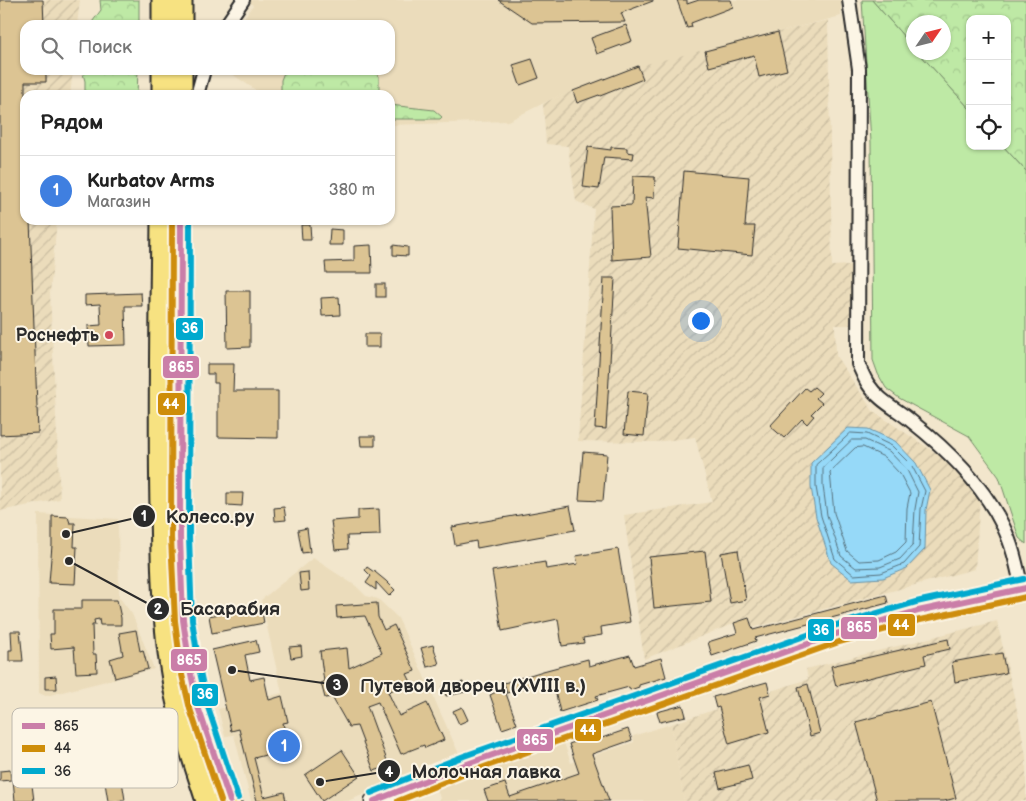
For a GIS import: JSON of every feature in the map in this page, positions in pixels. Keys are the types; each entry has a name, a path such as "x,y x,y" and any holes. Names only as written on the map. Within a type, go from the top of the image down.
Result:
{"highway":[{"path":"163,0 163,20"},
{"path":"181,0 181,20"},
{"path":"163,75 163,90"},
{"path":"181,75 181,90"},
{"path":"162,225 160,472 167,642 174,686 187,737 207,801"},
{"path":"181,225 180,548 185,635 191,674 201,714 211,750 230,801"}],"main road":[{"path":"374,801 467,764 836,634 918,611 1024,588"}],"street":[{"path":"229,20 243,0"},
{"path":"848,0 859,69 858,364 868,385 884,402 911,420 969,474 989,501 1004,528 1024,588"},
{"path":"198,90 203,75"}],"shaded area":[{"path":"0,0 80,0 78,20 20,20 20,75 72,75 71,90 20,90 20,225 57,225 50,293 60,499 0,511"},
{"path":"246,0 841,0 841,16 705,51 594,84 552,99 508,121 395,125 395,90 256,90 233,75 395,75 395,20 242,20 253,5"},
{"path":"828,20 832,266 851,265 852,325 835,325 836,356 873,411 940,456 980,498 975,569 752,628 748,618 644,659 624,515 712,502 695,437 655,442 578,441 594,209 576,201 568,146 546,144 543,104 638,66"},
{"path":"38,514 118,519 119,597 132,614 154,669 46,696 39,693"},
{"path":"313,558 356,586 366,596 378,599 398,618 459,754 348,801 251,801 234,735 225,736 218,709 282,693 261,600"},
{"path":"997,621 1026,757 1026,801 684,801 671,724 808,679 806,669"},
{"path":"671,724 684,801 438,801 440,798 436,787 563,740 571,763 634,742 633,736"}],"green space":[{"path":"100,0 139,0 139,20 94,20 101,10"},
{"path":"862,0 872,0 906,39 906,60 925,60 966,105 966,150 1007,150 1026,171 1026,544 1019,538 999,477 969,436 899,398 886,388 878,374 873,360 871,142"},
{"path":"872,0 1026,0 1026,171 1007,150 1011,150 1011,15 966,15 966,105 925,60 951,60 951,15 906,15 906,39"},
{"path":"83,75 138,75 137,90 85,90"},
{"path":"283,75 377,75 379,76 379,90 281,90"},
{"path":"395,106 434,110 442,117 440,119 395,119"}],"water":[{"path":"848,428 868,429 895,441 916,463 930,490 926,510 925,549 907,568 883,578 852,580 831,563 816,517 811,487 811,463"}],"building":[{"path":"0,0 43,0 44,20 20,20 20,75 46,75 46,82 25,82 25,90 20,90 20,225 30,225 38,433 0,435"},
{"path":"498,0 653,1 621,13 625,22 532,23"},
{"path":"677,0 687,0 687,4 699,0 731,0 733,7 691,23 692,27 687,28"},
{"path":"626,25 632,41 597,54 591,38"},
{"path":"778,32 787,70 759,77 754,55 709,67 705,51"},
{"path":"532,59 539,78 520,85 513,65"},
{"path":"638,66 643,79 577,103 573,91"},
{"path":"588,147 611,150 611,147 627,148 627,152 634,153 633,159 604,157 599,189 583,187"},
{"path":"684,171 749,177 745,226 755,226 752,255 678,248"},
{"path":"633,176 655,177 654,198 645,197 651,257 612,260 610,206 632,205"},
{"path":"301,225 310,225 311,240 302,240"},
{"path":"330,229 343,230 343,245 329,245"},
{"path":"371,245 372,273 326,273 325,262 354,261 354,246"},
{"path":"393,245 408,247 408,256 393,255"},
{"path":"604,278 615,278 606,429 595,428"},
{"path":"376,284 385,284 385,297 376,297"},
{"path":"226,291 250,291 250,347 227,348"},
{"path":"141,293 142,306 125,306 126,345 89,346 88,326 101,325 100,304 85,305 85,295"},
{"path":"339,297 340,315 322,316 321,298"},
{"path":"365,334 380,334 380,347 365,347"},
{"path":"207,364 234,364 233,391 278,391 278,438 218,437 218,383 214,383 214,374 207,374"},
{"path":"814,387 821,393 816,398 822,403 811,414 814,416 807,424 802,419 784,438 770,426 805,388 809,391"},
{"path":"628,391 648,393 644,436 624,434"},
{"path":"360,436 375,436 375,446 361,446"},
{"path":"583,452 607,454 603,501 579,500"},
{"path":"227,493 243,493 242,506 227,505"},
{"path":"570,506 575,530 477,548 476,541 455,545 452,527"},
{"path":"284,507 286,520 275,521 274,508"},
{"path":"379,509 380,535 347,536 348,549 335,550 331,521 358,519 358,510"},
{"path":"52,516 68,517 70,523 75,523 74,547 77,547 75,584 49,583"},
{"path":"307,528 310,552 302,553 298,530"},
{"path":"618,549 630,622 601,627 602,635 583,638 584,643 562,646 558,619 502,631 492,571 545,562 546,569 578,564 576,556"},
{"path":"738,550 746,600 730,603 721,553"},
{"path":"705,551 711,602 654,608 649,557"},
{"path":"367,567 374,572 375,570 395,590 389,596 376,582 376,590 366,583 371,576 365,570"},
{"path":"308,572 309,590 301,591 299,573"},
{"path":"886,595 888,603 755,638 756,641 712,656 708,642 737,633 734,623 749,618 753,630"},
{"path":"82,600 117,600 121,618 121,625 100,625 99,619 94,620 95,625 92,625 93,654 96,654 97,672 76,673 74,647 51,649 50,634 54,634 54,609 82,609"},
{"path":"377,603 378,617 384,630 394,625 415,671 407,674 411,682 388,692 399,716 427,703 444,740 425,748 424,745 401,754 378,702 367,706 389,766 374,771 357,726 349,727 332,697 325,698 321,683 324,682 320,651 347,648 349,668 382,653 365,616 337,618 336,606"},
{"path":"261,606 264,623 212,633 209,616"},
{"path":"136,630 140,651 143,650 148,669 115,678 110,659 123,655 119,633"},
{"path":"11,631 20,631 23,661 9,661 9,650 12,650"},
{"path":"948,639 950,649 924,655 926,664 836,686 831,666"},
{"path":"256,640 259,652 245,655 250,680 264,677 269,700 282,696 288,722 283,723 289,749 254,758 264,797 284,792 286,801 257,801 239,729 231,731 212,650"},
{"path":"433,645 439,664 427,667 421,648"},
{"path":"301,646 302,656 291,658 289,647"},
{"path":"1002,653 1006,673 955,682 952,662"},
{"path":"630,655 634,666 661,658 666,677 639,685 639,687 630,690 629,687 596,696 598,700 560,712 554,686 545,689 544,682 507,693 504,683 588,659 589,666"},
{"path":"56,676 57,689 45,689 45,677"},
{"path":"463,682 465,692 446,696 443,686"},
{"path":"767,682 770,694 760,697 769,732 729,744 719,707 716,708 713,697"},
{"path":"808,684 820,733 810,736 798,687"},
{"path":"504,688 517,724 502,729 490,695"},
{"path":"931,702 956,798 944,801 877,801 856,722"},
{"path":"683,705 686,716 660,722 657,712"},
{"path":"462,707 468,720 459,724 453,711"},
{"path":"628,729 632,740 592,754 609,801 488,801 484,790 505,783 510,797 579,773 569,744 597,734 599,739"},
{"path":"342,750 359,776 322,801 305,775"},
{"path":"748,765 752,780 720,788 716,773"},
{"path":"10,770 11,780 0,781 0,771"},
{"path":"14,788 32,788 34,801 15,801"},
{"path":"106,788 123,788 125,800 108,801"}],"transit line":[{"name":"44","path":"172,225 171,538 175,621 182,675 190,709 221,801"},
{"name":"865","path":"181,225 180,537 183,620 198,707 230,801"},
{"name":"36","path":"190,225 189,537 192,620 207,704 238,798"},
{"name":"36","path":"371,793 464,756 833,626 916,602 1024,579"},
{"name":"865","path":"374,801 467,764 836,634 918,611 1026,588"},
{"name":"44","path":"398,801 470,772 839,642 920,620 1026,597"}],"place":[{"name":"Роснефть","path":"109,335"},
{"name":"Колесо.ру","path":"66,534"},
{"name":"Басарабия","path":"69,561"},
{"name":"Путевой дворец (XVIII в.)","path":"232,670"},
{"name":"Kurbatov Arms","path":"284,746"},
{"name":"Молочная лавка","path":"320,782"}]}
